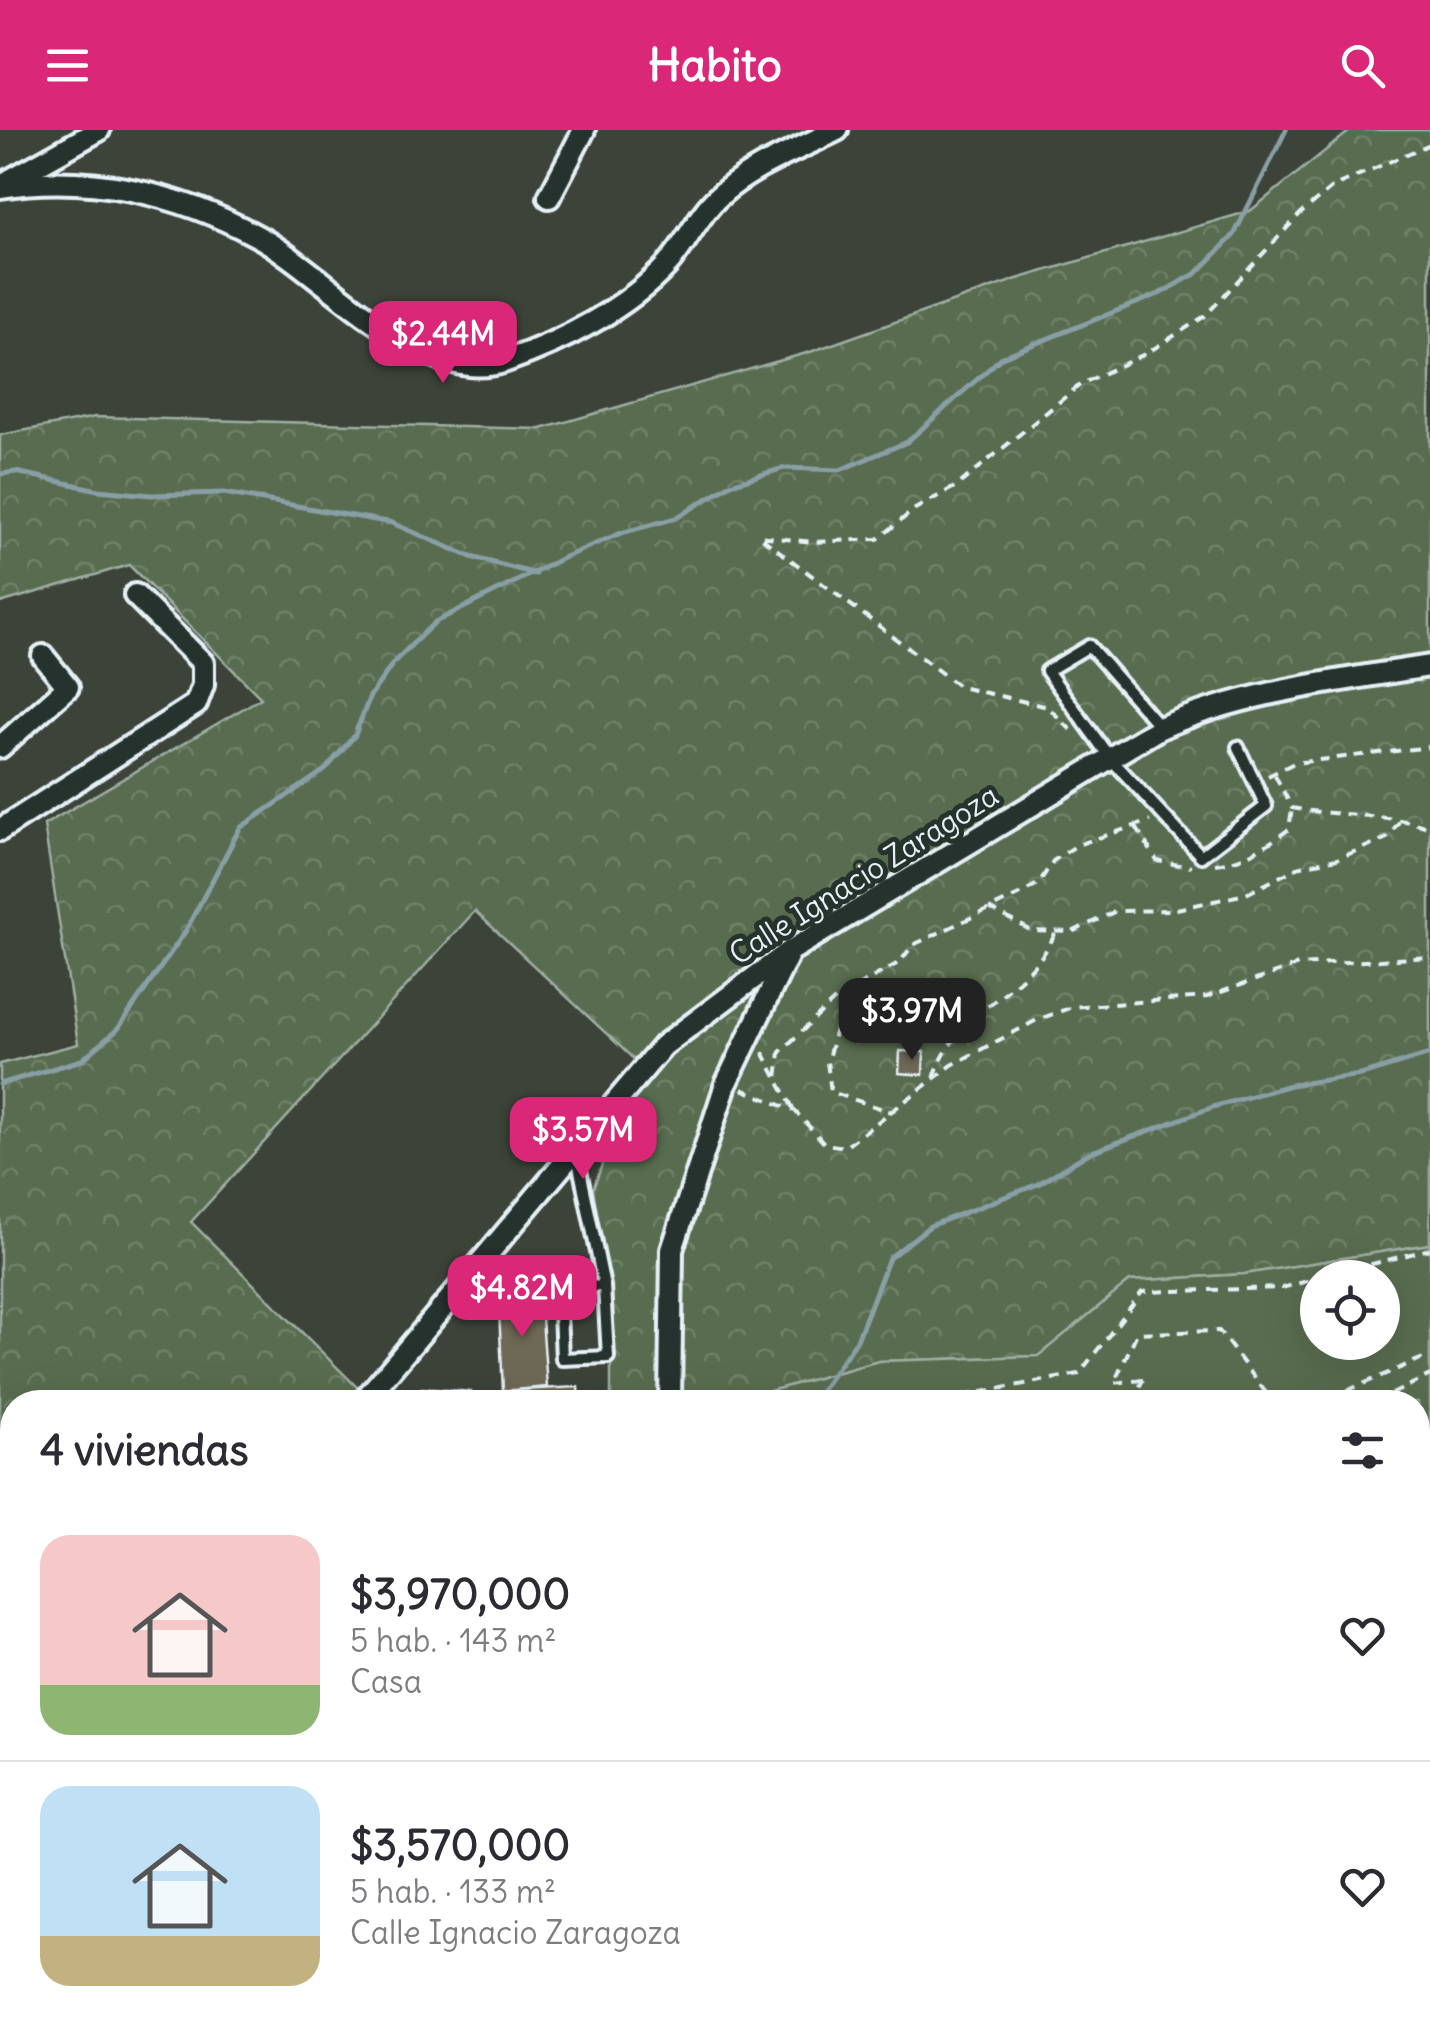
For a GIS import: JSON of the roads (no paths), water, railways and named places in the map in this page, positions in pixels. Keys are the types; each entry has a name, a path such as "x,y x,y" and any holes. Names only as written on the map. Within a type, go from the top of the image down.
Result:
{"street":[{"path":"0,186 99,130"},
{"path":"549,197 584,130"},
{"path":"0,186 84,182 164,198 258,236 398,337 441,360 464,366 502,363 587,324 667,266 714,200 741,179 837,130"},
{"path":"0,830 196,704 203,685 202,663 135,595"},
{"path":"0,746 68,687 43,656"},
{"name":"Calle Ignacio Zaragoza","path":"373,1390 663,1046 790,950 1160,728 1210,707 1278,691 1430,666"},
{"path":"670,1390 672,1250 726,1084 790,950"}],"lane":[{"path":"1160,728 1088,646 1047,671 1110,758 1200,856 1266,806 1238,746"},
{"path":"576,1151 604,1286 608,1357 562,1359 558,1288 604,1286"}],"waterway":[{"path":"0,1084 82,1060 118,1029 185,932 240,828 325,770 355,735 370,696 394,662 435,622 565,557 621,533 676,518 731,484 784,468 840,470 907,442 1002,357 1159,294 1197,273 1234,235 1286,130"},
{"path":"0,474 16,472 98,490 151,495 224,493 392,523 471,557 536,574"},
{"path":"822,1390 857,1340 889,1258 930,1226 1038,1184 1089,1153 1213,1107 1290,1085 1361,1075 1430,1054"}]}
